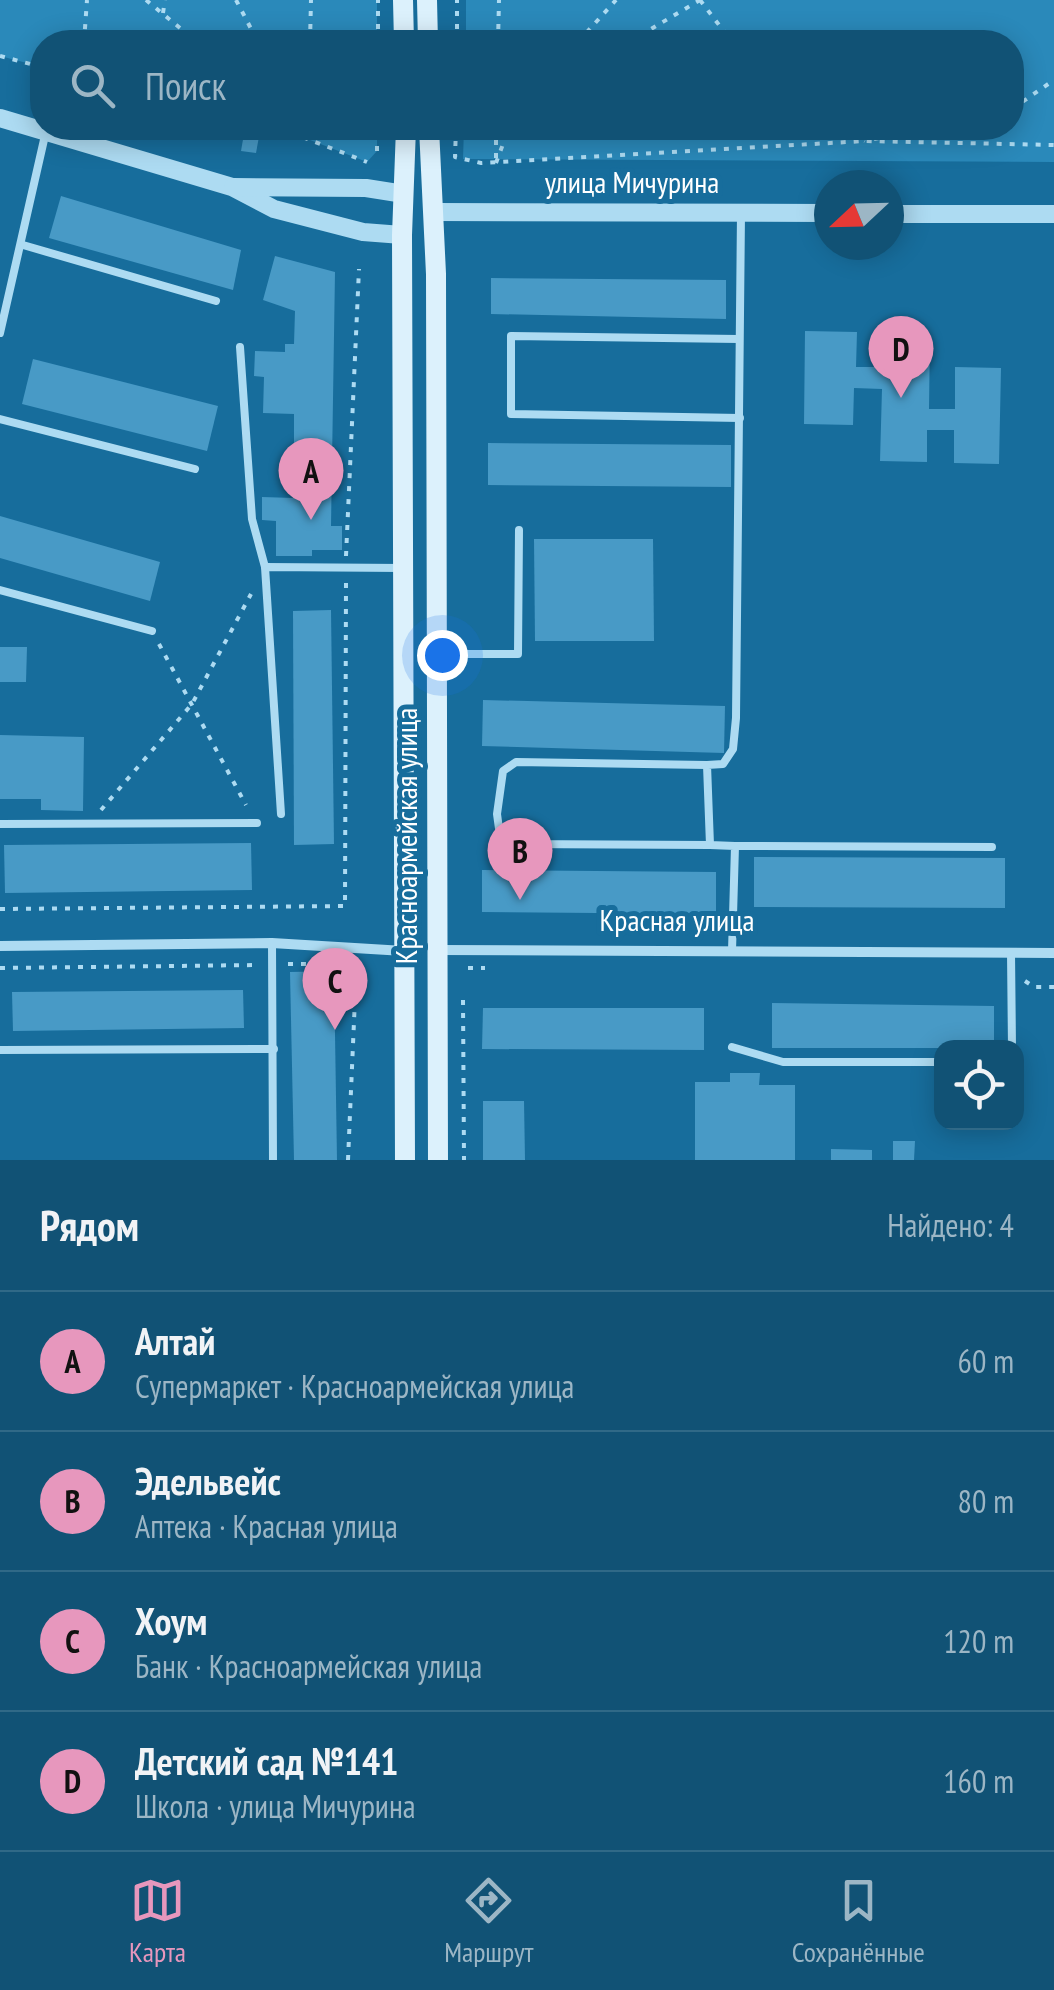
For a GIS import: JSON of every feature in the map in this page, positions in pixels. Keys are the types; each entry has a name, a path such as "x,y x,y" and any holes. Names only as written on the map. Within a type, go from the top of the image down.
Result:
{"main road":[{"path":"404,0 404,30"},
{"path":"427,0 428,30"},
{"name":"Красноармейская улица","path":"405,1160 402,236 406,140"},
{"name":"Красноармейская улица","path":"430,140 434,212 438,1160"},
{"path":"402,236 434,212 404,194"},
{"name":"Красная улица","path":"404,951 438,950"}],"street":[{"path":"0,118 30,127"},
{"path":"73,140 232,187 274,209 363,232 402,236"},
{"path":"232,187 366,188 404,194"},
{"name":"улица Мичурина","path":"434,212 814,214"},
{"path":"904,214 1054,214"},
{"name":"Красная улица","path":"0,946 272,942 404,951"},
{"name":"Красная улица","path":"438,950 1054,953"}],"lane":[{"path":"0,333 24,245 43,140"},
{"path":"741,213 733,749 723,764 516,762 503,771 497,814 500,836 513,844 992,847"},
{"path":"24,245 216,301"},
{"path":"739,340 511,336 511,414 740,418"},
{"path":"240,347 252,519 265,568 281,814"},
{"path":"0,419 196,470"},
{"path":"437,654 518,654 519,530"},
{"path":"265,568 402,568"},
{"path":"0,590 152,631"},
{"path":"706,765 710,845"},
{"path":"0,824 257,824"},
{"path":"732,951 735,846"},
{"path":"272,942 273,1160"},
{"path":"1012,952 1012,1040"},
{"path":"732,1047 783,1062 934,1062"},
{"path":"0,1050 274,1049"}],"path":[{"path":"85,30 87,0"},
{"path":"146,0 182,30"},
{"path":"163,14 164,0"},
{"path":"236,0 252,30"},
{"path":"310,30 311,0"},
{"path":"378,0 378,30"},
{"path":"457,0 457,30"},
{"path":"498,30 499,0"},
{"path":"589,30 616,0"},
{"path":"649,30 700,0 723,30"},
{"path":"0,56 30,64"},
{"path":"1024,101 1054,80"},
{"path":"324,140 367,162"},
{"path":"377,140 377,151"},
{"path":"456,140 455,157 496,163 865,141 1054,145"},
{"path":"496,140 496,163"},
{"path":"496,163 505,140"},
{"path":"865,141 870,140"},
{"path":"0,909 346,906 346,567 359,269"},
{"path":"90,822 192,704 265,568"},
{"path":"152,631 246,805"},
{"path":"0,968 329,964"},
{"path":"348,1160 355,998"},
{"path":"463,1000 464,1160"}],"shaded area":[{"path":"0,0 377,0 377,30 30,30 30,64 0,56"},
{"path":"466,0 1054,0 1054,162 463,159 464,140 1024,140 1024,30 466,30"},
{"path":"310,140 377,140 377,151 367,162"}],"building":[{"path":"243,140 258,140 256,153 241,151"},
{"path":"61,196 241,250 233,290 49,238"},
{"path":"275,256 335,272 331,526 342,526 342,550 312,550 312,556 276,556 276,521 262,520 262,497 294,498 294,414 263,413 264,377 254,376 255,351 285,352 285,344 294,344 295,311 263,300"},
{"path":"491,278 726,280 726,319 491,314"},
{"path":"805,331 857,332 856,367 882,367 883,333 930,334 929,409 955,409 955,367 1001,368 999,464 954,463 954,430 927,430 927,462 880,461 882,389 854,388 853,425 804,424"},
{"path":"33,359 218,406 207,451 22,404"},
{"path":"488,443 731,445 731,487 488,485"},
{"path":"0,516 160,562 150,601 0,558"},
{"path":"534,539 653,539 654,641 535,641"},
{"path":"331,610 334,844 294,845 293,611"},
{"path":"0,647 27,647 26,682 0,682"},
{"path":"483,700 725,706 724,753 482,746"},
{"path":"0,735 84,737 83,811 41,810 41,799 0,799"},
{"path":"251,843 252,890 5,893 4,845"},
{"path":"754,857 1005,858 1005,908 754,907"},
{"path":"482,870 716,872 716,914 482,912"},
{"path":"334,971 337,1160 294,1160 290,972"},
{"path":"243,990 244,1028 13,1031 12,992"},
{"path":"772,1003 994,1006 994,1040 934,1040 934,1048 772,1048"},
{"path":"483,1008 704,1008 704,1050 482,1049"},
{"path":"730,1073 760,1073 759,1085 795,1085 795,1160 695,1160 695,1082 730,1082"},
{"path":"483,1101 524,1101 525,1160 483,1160"},
{"path":"893,1141 915,1141 914,1160 893,1160"},
{"path":"831,1149 872,1150 872,1160 831,1160"}],"place":[{"name":"Детский сад №141","path":"901,398"},
{"name":"Алтай","path":"311,520"},
{"name":"Эдельвейс","path":"520,900"},
{"name":"Хоум","path":"335,1030"}]}
